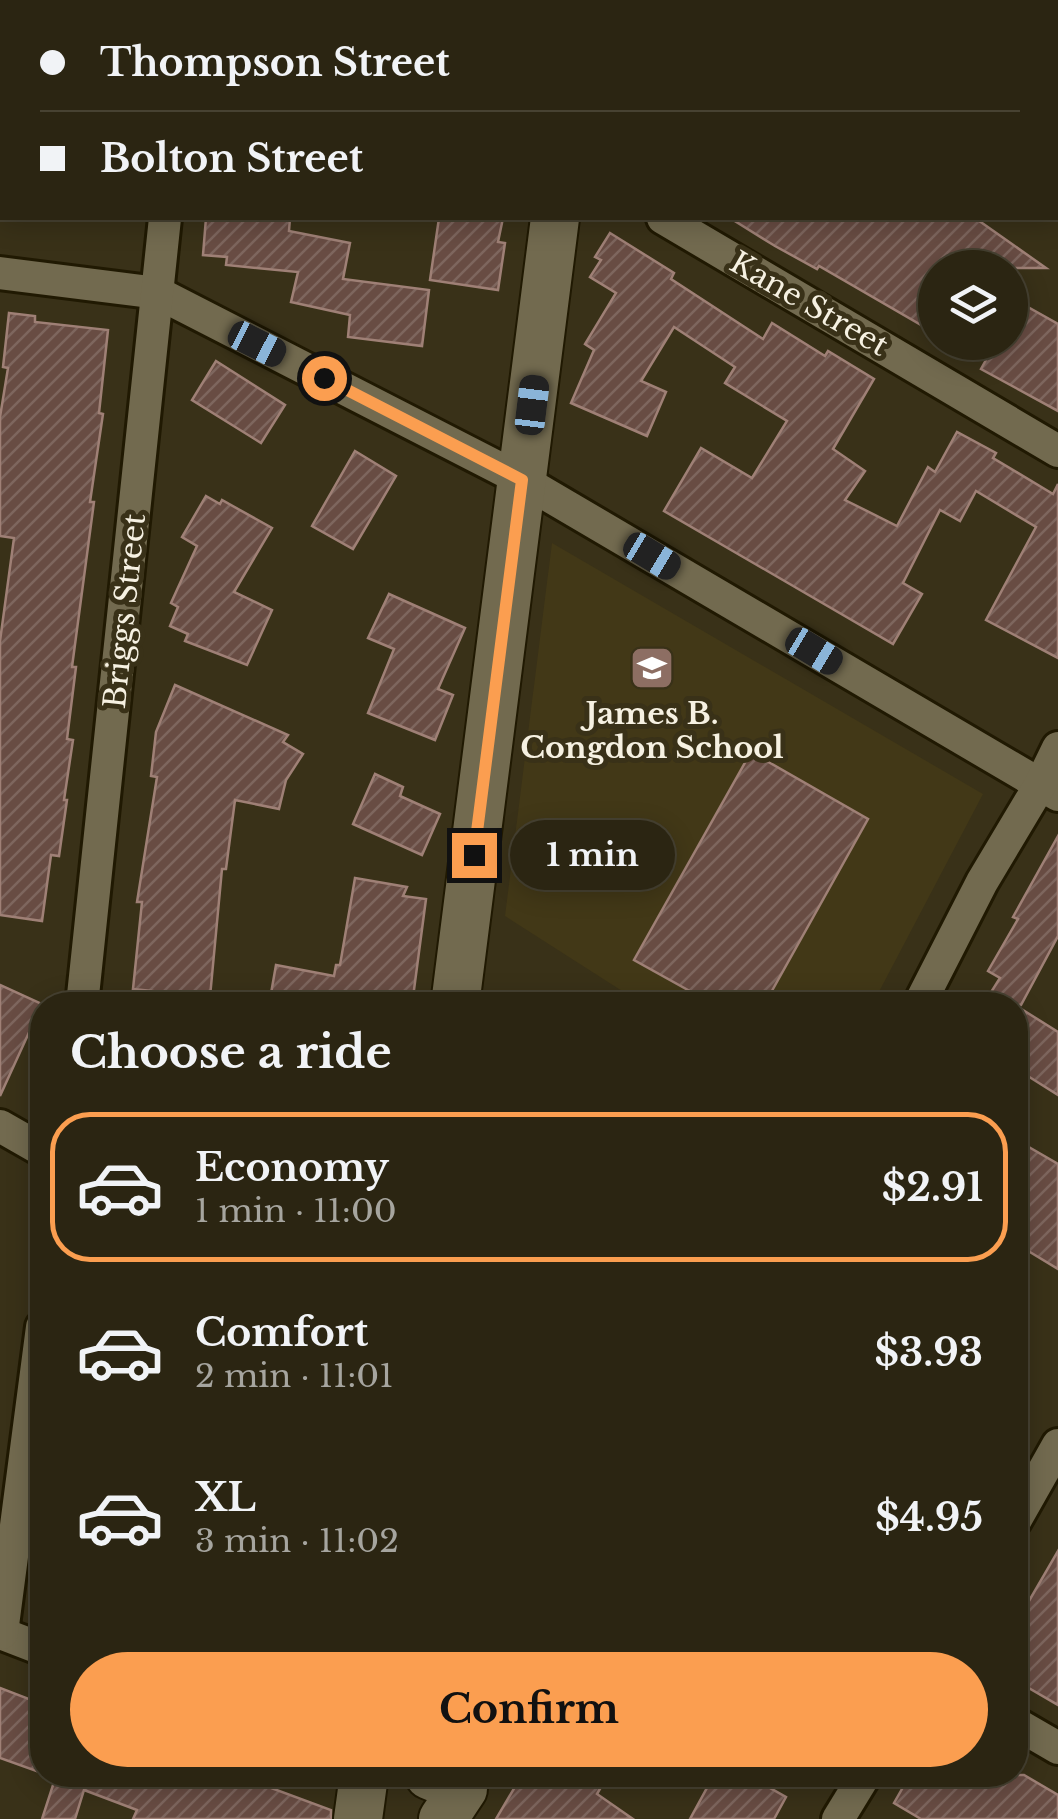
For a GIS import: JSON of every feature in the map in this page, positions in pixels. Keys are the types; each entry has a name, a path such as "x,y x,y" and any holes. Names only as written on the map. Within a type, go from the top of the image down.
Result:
{"street":[{"name":"Briggs Street","path":"83,992 165,220"},
{"path":"458,992 555,220"},
{"name":"Kane Street","path":"666,220 1058,451"},
{"path":"0,273 158,293 522,480 1049,790"},
{"path":"925,992 982,882 1049,790 1058,748"},
{"path":"0,1126 30,1143"},
{"path":"30,1417 1,1633 30,1644"},
{"path":"1028,1498 1058,1445"},
{"path":"1028,1731 1058,1748"},
{"path":"358,1819 362,1787"},
{"path":"838,1819 858,1787"}],"shaded area":[{"name":"James B. Congdon School","path":"552,543 983,794 879,992 624,992 505,916"}],"building":[{"path":"206,220 290,220 289,231 350,243 343,279 429,290 422,346 348,337 350,315 291,302 298,272 226,265 227,257 203,255"},
{"path":"439,220 503,220 498,242 505,243 498,290 430,280"},
{"path":"733,220 978,220 1020,250 918,250 918,323 819,266 817,269"},
{"path":"610,233 674,273 671,279 763,339 772,323 825,356 828,351 874,379 833,449 865,471 845,500 897,526 928,467 935,472 957,432 996,453 993,458 1053,494 1058,484 1058,658 986,620 1036,527 976,491 960,521 940,510 903,583 922,594 893,644 664,511 701,448 752,478 787,421 725,383 735,367 674,327 641,381 666,392 647,436 571,403 594,350 585,344 616,293 590,277 601,260 595,257"},
{"path":"1028,255 1046,268 1028,268"},
{"path":"1028,307 1058,324 1058,411 981,369 986,360 1028,360"},
{"path":"9,313 35,316 35,322 108,330 99,413 103,414 90,502 94,502 72,667 76,667 67,739 73,740 67,800 59,856 51,855 42,921 0,915 0,641 14,538 0,536 0,417 8,368 3,367"},
{"path":"216,361 285,405 261,443 192,400"},
{"path":"355,451 396,476 353,549 312,526"},
{"path":"206,496 220,504 222,500 272,528 234,592 272,610 247,665 185,641 188,634 170,626 178,607 171,603 197,546 182,537"},
{"path":"389,594 465,628 438,689 453,695 435,740 368,713 394,649 368,638"},
{"path":"175,685 288,735 283,742 303,754 286,780 279,809 235,800 226,869 222,869 210,992 133,989 142,902 137,902 157,777 151,776 156,732"},
{"path":"751,752 868,819 771,992 692,992 634,960"},
{"path":"375,774 403,787 400,796 440,814 422,855 353,824"},
{"path":"1058,836 1058,936 1028,992 991,992 1000,978 988,971 1018,919 1013,917"},
{"path":"355,878 407,887 403,896 426,899 414,992 271,992 276,965 334,976 336,965 340,965"},
{"path":"0,985 30,999 30,1030 0,1096"},
{"path":"1028,1013 1058,1032 1058,1095 1028,1076"},
{"path":"1028,1147 1058,1164 1058,1269 1028,1251"},
{"path":"1058,1551 1058,1705 1028,1688 1028,1603"},
{"path":"0,1688 30,1699 30,1769 0,1758"},
{"path":"1028,1777 1058,1795 1058,1819 921,1819 894,1803 903,1787 1028,1787"},
{"path":"52,1787 269,1787 331,1810 331,1819 133,1819 137,1810 84,1790 75,1819 42,1819"},
{"path":"515,1787 601,1787 597,1794 633,1819 496,1819"},
{"path":"707,1787 768,1787 786,1797 774,1819 690,1819"}],"place":[{"name":"James B. Congdon School","path":"652,668"}],"route":[{"path":"324,378 522,480 474,855"}]}
